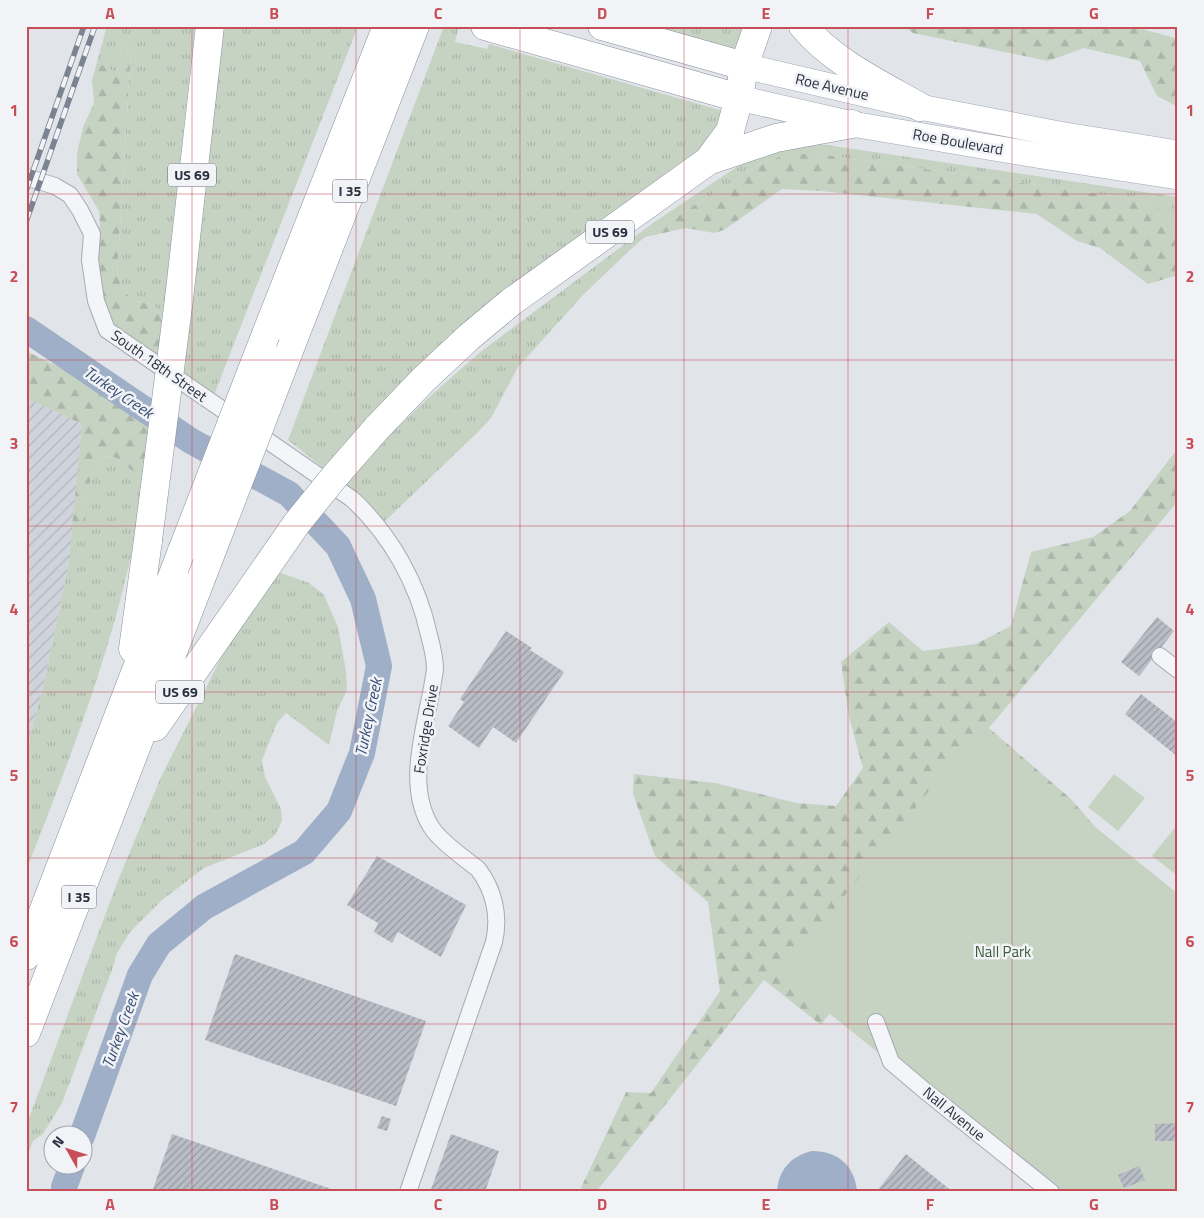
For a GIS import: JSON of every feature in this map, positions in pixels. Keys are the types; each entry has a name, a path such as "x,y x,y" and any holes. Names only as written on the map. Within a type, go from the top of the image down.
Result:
{"highway":[{"name":"US 69","path":"126,700 179,299 210,26"},
{"name":"I 35","path":"26,956 387,26"},
{"name":"I 35","path":"26,1033 415,26"},
{"path":"602,26 744,66 758,26"},
{"path":"803,26 827,48 855,69 920,107"},
{"path":"487,27 739,98"},
{"name":"US 69","path":"131,761 302,517 377,428 436,368 511,302 708,161 730,131 739,98 744,66"},
{"path":"708,161 776,138 852,124"}],"main road":[{"name":"Roe Avenue","path":"744,66 920,107"},
{"name":"Roe Boulevard","path":"739,98 852,124 1178,177"},
{"name":"Roe Boulevard","path":"920,107 1059,134 1178,153"}],"street":[{"name":"South 18th Street","path":"26,177 55,186 70,195 80,210 92,234 90,260 96,301 107,330 244,426"},
{"name":"Foxridge Drive","path":"244,426 344,493 360,506 377,525 410,578 425,614 435,661 434,682 418,766 420,795 431,826 442,839 478,869 495,902 497,923 494,942 408,1192"},
{"path":"1160,656 1178,670"},
{"name":"Nall Avenue","path":"876,1022 891,1062 1051,1192"}],"shaded area":[{"path":"26,398 82,424 69,562 44,684 26,751"}],"green space":[{"path":"107,26 195,26 163,314 153,305 137,301 129,296 122,287 117,274 131,51 122,46 117,73 97,62"},
{"path":"219,26 358,26 214,395 179,371"},
{"path":"444,26 459,26 455,42 487,49 489,44 723,111 715,132 705,148 326,470 288,440"},
{"path":"653,26 746,26 734,49"},
{"path":"904,26 1132,26 1178,39 1178,107 1157,96 1140,61 1084,48 1048,61 913,33"},
{"path":"122,46 131,51 117,274 122,287 129,296 137,301 153,305 163,314 158,357 120,331 105,311 97,267 99,211 77,174 77,154 83,127 94,103 92,80 97,62 117,73"},
{"path":"820,144 1178,197 1178,235 1173,222 1165,213 1142,200 818,154 788,154 762,163 645,237 631,249 583,295 518,367 491,418 382,524 344,484 370,454 428,398 479,353 653,223 747,160 772,151"},
{"path":"788,154 818,154 1142,200 1163,211 1174,224 1179,249 1178,275 1148,284 1100,248 1077,241 1037,214 821,191 782,189 724,230 714,233 686,228 645,237 762,163"},
{"path":"26,351 63,369 150,427 144,480 115,457 104,456 91,477 82,520 72,528 82,424 26,398"},
{"path":"1178,448 1178,501 989,728 1071,799 1124,860 862,970 821,1025 764,980 596,1192 579,1192 626,1092 651,1093 720,991 708,902 655,856 633,794 634,774 715,783 796,803 836,806 863,768 849,717 841,662 889,622 923,651 976,644 1011,626 1031,552 1093,537 1130,511"},
{"path":"104,456 115,457 144,480 134,544 105,655 67,764 26,871 26,751 44,684 69,562 72,528 82,519 91,477"},
{"path":"278,572 309,583 324,595 338,627 346,671 347,690 337,711 329,745 286,713 277,723 262,760 265,777 281,809 282,821 275,835 264,844 204,868 162,900 130,932 117,953 62,1103 48,1126 42,1126 42,1135 33,1141 26,1159 26,1126 119,878 161,777 222,656"},
{"name":"Nall Park","path":"977,731 1178,894 1178,1192 1053,1192 781,975"},
{"path":"1114,774 1145,798 1118,831 1088,807"},
{"path":"1178,824 1178,876 1152,856"}],"water":[{"path":"812,1151 830,1154 844,1162 853,1175 857,1192 777,1192 780,1177 787,1165 798,1156"}],"building":[{"path":"1157,617 1174,631 1139,676 1121,662"},
{"path":"506,631 532,648 530,650 564,672 516,743 493,727 479,748 448,726 464,702 460,699"},
{"path":"1141,694 1178,723 1178,757 1125,714"},
{"path":"377,856 466,905 441,957 398,932 392,943 374,932 378,923 347,905"},
{"path":"235,954 426,1021 396,1106 205,1040"},
{"path":"382,1116 391,1119 387,1131 377,1128"},
{"path":"1178,1123 1178,1141 1155,1141 1155,1124"},
{"path":"172,1134 337,1191 337,1192 152,1192"},
{"path":"451,1134 499,1151 485,1192 430,1192"},
{"path":"906,1154 953,1192 878,1192"},
{"path":"1139,1166 1145,1180 1124,1188 1118,1175"}],"waterway":[{"name":"Turkey Creek","path":"26,329 191,441 289,494 338,546 363,599 379,666 362,753 339,811 304,852 204,907 159,944 140,975 86,1126"},
{"name":"Turkey Creek","path":"65,1192 64,1187 68,1176"}],"railway":[{"path":"26,191 84,26"},
{"path":"26,222 95,26"}]}
